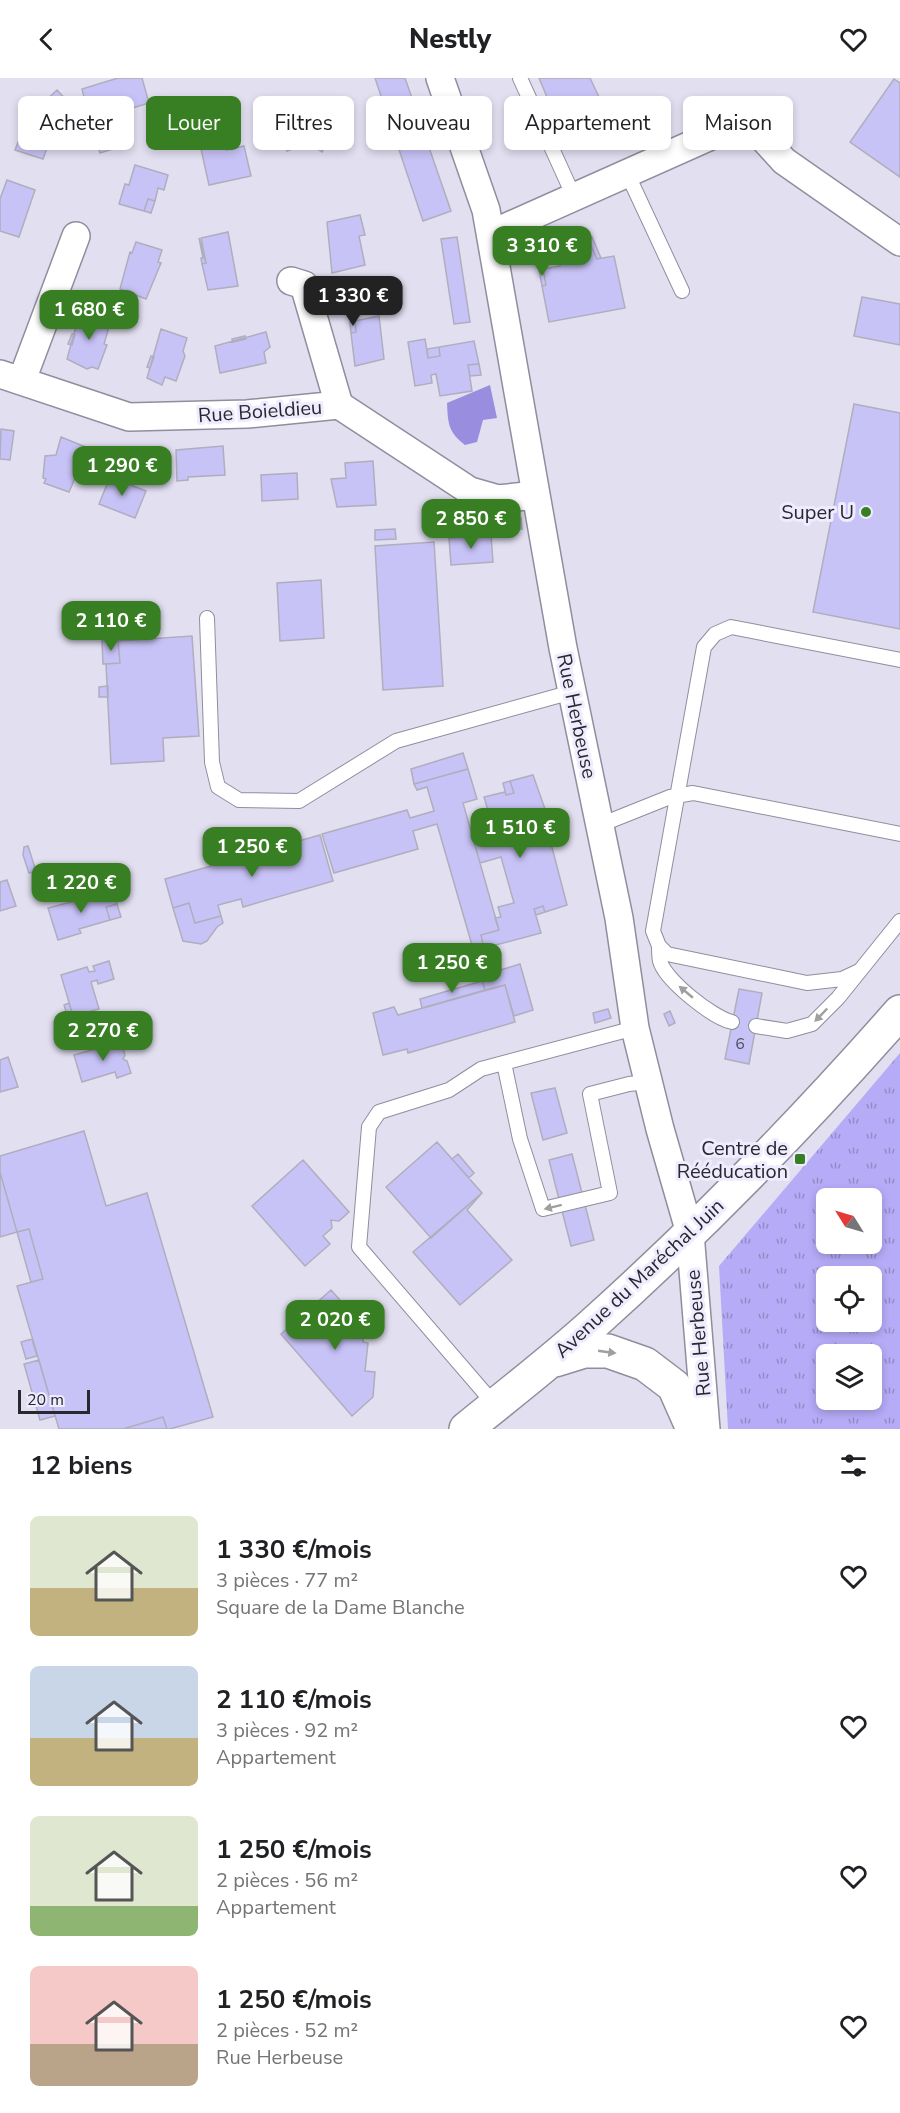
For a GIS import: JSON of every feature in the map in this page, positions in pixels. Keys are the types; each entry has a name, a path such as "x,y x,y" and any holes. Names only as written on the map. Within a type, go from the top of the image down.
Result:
{"street":[{"name":"Rue Herbeuse","path":"440,78 482,196 491,234 572,692 619,918 635,1028 690,1233 706,1429"},
{"path":"491,234 722,131 748,128 764,139 784,161 900,242"},
{"path":"11,377 76,236"},
{"path":"291,281 304,285 339,405"},
{"name":"Rue Boieldieu","path":"11,377 129,417 247,414 339,405 470,491 498,499 536,495"},
{"name":"Avenue du Maréchal Juin","path":"466,1429 550,1362 690,1233 782,1139 900,1012"},
{"path":"550,1362 584,1351 608,1351 645,1364 674,1386 693,1429"}],"lane":[{"path":"520,78 574,197"},
{"path":"627,173 682,291"},
{"path":"207,618 212,762 218,787 239,800 299,801 396,741 572,692"},
{"path":"732,1022 713,1014 676,983 660,962 659,946 653,931 704,647 708,639 723,629 731,627 900,660"},
{"path":"600,825 677,796 705,793 900,834"},
{"path":"756,1026 787,1031 812,1024 900,921"},
{"path":"659,946 667,954 807,983 842,979 859,971"},
{"path":"495,1405 359,1247 369,1127 379,1112 448,1090 481,1069 635,1028"},
{"path":"504,1063 520,1138 543,1209 610,1193 590,1094 629,1084 648,1082"}],"green space":[{"path":"900,1053 900,1429 728,1429 719,1266"}],"shaded area":[{"path":"490,385 497,418 483,420 477,442 465,445 455,436 450,427 447,403"}],"building":[{"path":"118,78 142,78 147,96 146,104 134,108 134,96 84,96 82,89"},
{"path":"375,78 405,78 411,96 381,96"},
{"path":"539,78 590,78 599,96 547,96"},
{"path":"894,79 900,83 900,177 850,142"},
{"path":"57,90 63,96 51,96"},
{"path":"18,142 18,150 46,150 43,159 15,150"},
{"path":"244,146 251,176 209,185 201,150 241,150 241,147"},
{"path":"399,150 430,150 451,211 423,221"},
{"path":"135,165 168,175 164,190 158,188 155,201 148,199 144,211 119,204 125,184 129,185"},
{"path":"7,180 35,190 19,237 0,231 0,199"},
{"path":"148,199 155,201 151,213 144,211"},
{"path":"360,215 365,235 359,236 365,265 332,273 327,222"},
{"path":"228,232 238,286 208,290 202,264 206,263 201,238"},
{"path":"457,237 470,322 454,324 441,239"},
{"path":"592,237 601,258 597,259 588,239"},
{"path":"199,238 206,263 202,264 201,258 203,258"},
{"path":"588,239 597,259 614,256 625,308 549,322 542,286 546,285 543,269 560,266 554,255"},
{"path":"136,242 162,250 158,262 161,263 146,299 120,289 130,252 132,253"},
{"path":"543,269 546,285 542,286 539,270"},
{"path":"862,297 900,304 900,345 854,336"},
{"path":"80,312 111,320 104,344 107,345 98,369 92,367 87,369 67,359"},
{"path":"379,316 384,359 355,366 351,333 356,332 355,321"},
{"path":"355,321 356,332 351,333 350,322"},
{"path":"161,329 187,338 183,351 185,356 176,381 165,377 162,385 147,378"},
{"path":"266,332 270,347 264,352 266,363 220,373 215,346"},
{"path":"72,334 75,335 72,345 68,344"},
{"path":"245,336 246,339 233,342 232,339"},
{"path":"425,339 428,358 440,356 439,347 474,341 479,364 468,365 472,391 440,396 436,374 431,375 432,383 415,386 408,342"},
{"path":"439,347 440,356 428,358 427,349"},
{"path":"151,356 154,357 150,368 147,367"},
{"path":"479,364 481,375 470,376 468,365"},
{"name":"Super U","path":"854,404 900,413 900,629 813,612"},
{"path":"1,429 14,431 10,460 0,459"},
{"path":"61,437 88,448 69,492 44,483 46,479 43,478 45,456 56,455"},
{"path":"223,446 225,475 188,477 188,480 177,481 176,450"},
{"path":"373,461 376,505 337,507 331,479 346,478 345,463"},
{"path":"297,473 298,499 262,501 261,475"},
{"path":"110,477 146,491 135,518 99,504"},
{"path":"521,518 522,529 516,530 514,519"},
{"path":"395,529 396,539 375,540 375,530"},
{"path":"491,535 493,562 451,565 449,538"},
{"path":"434,542 443,686 383,690 375,546"},
{"path":"321,580 324,638 280,641 277,583"},
{"path":"192,636 199,736 163,738 164,761 111,764 106,664 120,663 118,641"},
{"path":"102,641 118,641 120,663 103,664"},
{"path":"108,686 108,697 99,697 99,687"},
{"path":"463,753 468,769 414,784 411,769"},
{"path":"468,769 477,799 463,803 499,930 481,935 484,948 491,973 520,964 533,1010 514,1016 505,985 485,990 437,824 413,831 418,849 334,873 322,834 407,810 410,818 434,811 427,787 417,790 414,784"},
{"path":"533,775 545,809 542,809 567,905 545,912 543,906 534,909 541,933 484,948 481,935 499,930 495,918 501,917 498,907 514,903 501,857 480,863 470,827 491,821 484,797 505,792 506,795 514,793 510,781"},
{"path":"510,781 514,793 506,795 503,783"},
{"path":"320,835 333,881 243,907 241,899 218,905 221,916 195,923 189,903 173,908 165,879"},
{"path":"28,846 36,871 29,873 23,855 24,847"},
{"path":"7,880 16,906 0,911 0,882"},
{"path":"113,891 117,904 106,907 110,920 79,929 81,933 58,940 48,908"},
{"path":"189,903 195,923 221,916 223,923 217,927 207,941 201,944 183,941 173,908"},
{"path":"117,904 121,917 110,920 106,907"},
{"path":"543,906 545,912 536,915 534,909"},
{"path":"109,961 114,979 98,984 97,980 91,982 99,1009 73,1016 61,975 87,967 89,972 95,971 93,966"},
{"path":"482,981 485,990 422,1008 420,999"},
{"path":"505,985 515,1022 408,1053 407,1049 383,1055 373,1013 394,1007 398,1015"},
{"path":"739,989 762,993 749,1064 725,1059"},
{"path":"69,1003 73,1016 68,1018 64,1005"},
{"path":"608,1009 611,1018 595,1023 593,1013"},
{"path":"670,1011 675,1023 669,1026 664,1014"},
{"path":"121,1042 125,1055 123,1059 127,1061 131,1073 117,1078 115,1072 82,1082 74,1055"},
{"path":"8,1057 18,1087 0,1092 0,1060"},
{"path":"555,1088 567,1133 543,1140 531,1093"},
{"path":"84,1131 106,1206 147,1193 213,1417 170,1429 167,1429 163,1417 123,1429 59,1429 17,1286 43,1279 29,1229 17,1232 0,1172 0,1156"},
{"path":"437,1142 482,1193 431,1238 386,1187"},
{"path":"458,1154 474,1173 469,1178 452,1159"},
{"path":"572,1154 594,1240 571,1246 549,1160"},
{"path":"303,1160 349,1212 339,1221 331,1220 332,1228 323,1236 330,1244 305,1266 252,1206"},
{"path":"0,1172 17,1232 0,1237"},
{"path":"482,1193 467,1210 512,1260 460,1305 413,1252"},
{"path":"29,1229 43,1279 31,1282 17,1232"},
{"path":"331,1290 364,1327 363,1342 368,1343 365,1371 375,1372 373,1397 352,1416 281,1334"},
{"path":"32,1339 37,1356 26,1359 21,1342"},
{"path":"39,1360 55,1416 40,1420 24,1364"},
{"path":"163,1417 167,1429 123,1429"}],"place":[{"name":"Super U","path":"866,512"},
{"name":"Centre de Rééducation","path":"800,1159"}]}
